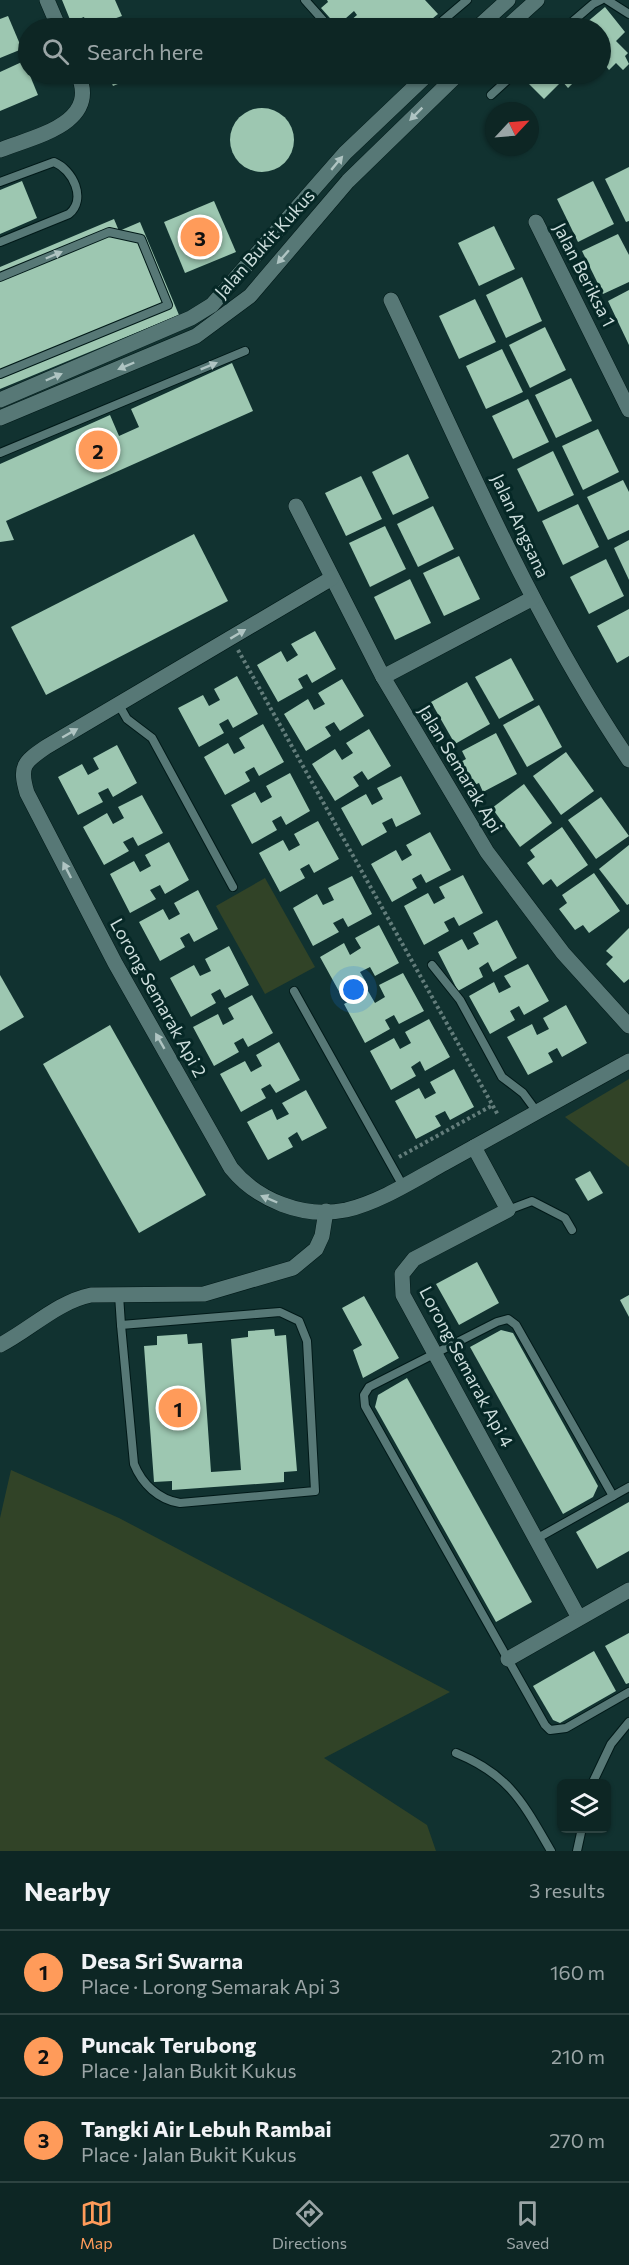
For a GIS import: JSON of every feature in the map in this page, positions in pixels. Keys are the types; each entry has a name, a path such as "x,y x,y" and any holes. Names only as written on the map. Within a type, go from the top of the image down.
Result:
{"street":[{"path":"47,0 55,18"},
{"path":"497,18 508,0"},
{"path":"517,18 537,0"},
{"path":"0,150 72,120 81,107 84,94 81,84"},
{"name":"Jalan Bukit Kukus","path":"0,400 190,318 212,305 345,153 417,84"},
{"name":"Jalan Bukit Kukus","path":"0,418 196,336 232,311 250,296 348,181 448,84"},
{"name":"Jalan Beriksa 1","path":"536,222 629,410"},
{"name":"Jalan Angsana","path":"391,300 533,598 592,705 629,760"},
{"name":"Jalan Semarak Api","path":"296,506 383,677 487,852 562,953 629,1026"},
{"name":"Lorong Semarak Api 2","path":"332,578 30,758 23,767 27,793 115,963 231,1168 245,1184 261,1196 283,1204 326,1211 345,1210 403,1186 629,1061"},
{"path":"383,677 533,598"},
{"path":"474,1147 508,1210"},
{"name":"Lorong Semarak Api 4","path":"508,1210 414,1259 402,1274 403,1294 579,1618"},
{"path":"0,1345 21,1334 65,1303 91,1295 204,1294 293,1268 316,1249 326,1211"},
{"path":"508,1659 629,1590"}],"lane":[{"path":"304,0 321,18"},
{"path":"446,18 467,0"},
{"path":"576,18 592,4 601,0"},
{"path":"607,0 629,14"},
{"path":"490,95 503,84"},
{"path":"0,182 54,162 68,171 79,195 75,209 69,214 0,242"},
{"path":"0,278 110,232 141,240 168,304 0,374"},
{"path":"0,453 245,351"},
{"path":"119,705 127,719 152,738 233,887"},
{"path":"432,965 460,1000 502,1077 522,1093 537,1112"},
{"path":"294,991 403,1186"},
{"path":"508,1210 532,1202 565,1218 573,1230"},
{"path":"119,1295 121,1325 134,1464 138,1473 159,1497 180,1503 315,1491 307,1341 299,1321 280,1312 121,1325"},
{"path":"612,1496 516,1325 508,1319 497,1322 369,1387 364,1395 365,1406 550,1731 566,1728 629,1692"},
{"path":"536,1539 629,1487"},
{"path":"594,1779 611,1744 629,1722"},
{"path":"456,1753 478,1762 519,1796 551,1851"},
{"path":"577,1851 581,1833"}],"path":[{"path":"243,659 498,1114"},
{"path":"389,1162 493,1105"}],"green space":[{"path":"265,878 315,967 265,994 216,906"},
{"path":"629,1079 629,1167 565,1117"},
{"path":"11,1470 119,1518 450,1692 324,1758 427,1825 436,1851 0,1851 0,1518"}],"building":[{"path":"62,0 115,0 122,16 116,18 69,18"},
{"path":"327,0 425,0 438,14 433,18 354,18 357,15 354,11 346,18 330,18 321,8 328,2"},
{"path":"605,7 625,32 616,41 628,53 625,56 629,64 623,70 616,63 611,68 611,18 592,18"},
{"path":"8,16 18,40 18,51 0,58 0,19"},
{"path":"18,64 18,84 33,84 38,95 0,111 0,72"},
{"path":"529,84 559,84 544,99"},
{"path":"262,108 280,114 288,122 294,140 288,158 280,166 262,172 244,166 236,158 230,140 236,122 244,114"},
{"path":"629,167 629,221 626,222 605,179"},
{"path":"22,181 37,218 0,234 0,190"},
{"path":"593,181 614,224 578,242 557,199"},
{"path":"214,201 236,252 185,273 164,222"},
{"path":"114,219 119,231 140,222 179,315 0,389 0,267"},
{"path":"494,226 515,269 479,286 458,243"},
{"path":"618,234 629,255 629,282 603,294 582,251"},
{"path":"522,277 542,321 506,338 486,295"},
{"path":"629,290 629,345 608,301"},
{"path":"475,299 496,342 459,359 439,316"},
{"path":"545,327 566,370 530,388 509,345"},
{"path":"502,349 523,392 486,409 466,366"},
{"path":"232,363 253,411 6,521 14,540 0,542 0,464 110,415 119,436 139,427 131,409"},
{"path":"571,378 592,421 556,438 535,395"},
{"path":"528,399 549,442 513,459 492,416"},
{"path":"598,429 619,472 583,490 562,446"},
{"path":"553,451 574,495 538,512 517,469"},
{"path":"408,454 429,498 393,515 372,472"},
{"path":"361,476 382,519 346,536 325,493"},
{"path":"623,480 629,492 629,530 608,540 587,497"},
{"path":"578,504 599,547 563,565 542,521"},
{"path":"433,506 454,549 418,567 397,524"},
{"path":"385,526 406,569 370,587 349,543"},
{"path":"194,534 228,601 46,695 11,627"},
{"path":"629,540 629,580 614,548"},
{"path":"459,556 480,599 444,616 423,573"},
{"path":"606,559 624,596 589,614 570,577"},
{"path":"410,579 431,623 395,640 374,597"},
{"path":"629,609 629,656 617,663 597,626"},
{"path":"315,631 336,669 312,683 307,674 298,679 303,688 278,702 257,665 281,651 287,662 298,655 291,644"},
{"path":"511,658 534,700 499,719 475,677"},
{"path":"237,676 258,714 233,728 228,719 219,724 224,733 199,747 178,708 203,695 209,706 220,700 214,689"},
{"path":"342,679 364,716 340,731 334,722 325,727 331,736 306,751 284,714 308,699 314,710 325,704 318,693"},
{"path":"467,682 490,724 455,744 431,702"},
{"path":"539,705 562,747 527,767 503,725"},
{"path":"263,724 284,762 259,776 254,767 245,772 250,781 225,795 204,757 228,743 234,754 245,748 239,738"},
{"path":"369,729 391,766 368,780 362,771 353,777 359,786 335,801 312,764 335,749 342,760 353,753 346,743"},
{"path":"496,733 517,774 483,792 479,783 470,787 457,764 466,759 462,751"},
{"path":"117,745 137,783 113,797 108,788 98,793 103,802 78,815 58,777 82,764 88,775 99,769 93,758"},
{"path":"566,752 594,791 561,815 533,776"},
{"path":"290,773 310,811 286,825 281,816 272,821 277,830 252,844 231,805 255,792 261,803 272,797 266,786"},
{"path":"401,776 421,814 396,827 392,818 382,823 387,832 362,846 341,808 366,794 372,805 383,799 377,788"},
{"path":"524,784 552,823 520,847 492,808"},
{"path":"142,795 163,833 138,846 133,837 123,842 129,851 104,865 83,827 107,813 113,824 124,818 118,807"},
{"path":"601,797 629,836 596,859 568,820"},
{"path":"318,821 339,859 314,873 309,864 300,869 305,878 280,892 259,853 283,840 289,851 300,845 294,834"},
{"path":"562,827 588,865 557,887 551,879 543,885 527,863 535,857 530,850"},
{"path":"430,832 451,870 426,883 421,874 412,879 417,888 392,902 371,864 396,850 402,861 412,855 406,845"},
{"path":"169,842 189,880 165,894 160,885 150,890 156,899 130,913 110,874 134,861 140,872 151,866 145,855"},
{"path":"629,845 629,904 627,905 599,869"},
{"path":"594,873 620,911 589,933 583,925 575,930 559,909 567,903 562,895"},
{"path":"463,875 483,913 459,926 454,917 444,922 449,931 424,945 404,906 428,893 434,904 445,898 439,887"},
{"path":"352,876 372,914 348,927 343,918 333,923 339,932 313,946 293,908 317,894 323,905 334,900 328,888"},
{"path":"198,890 218,929 194,942 189,933 180,938 185,947 160,961 139,922 163,909 169,920 180,914 174,903"},
{"path":"497,920 517,958 493,972 488,962 479,968 483,977 458,991 438,952 462,939 468,950 479,944 473,933"},
{"path":"379,925 399,963 375,976 370,967 360,972 366,982 341,995 320,957 344,943 350,955 361,948 355,938"},
{"path":"629,928 629,979 624,983 606,964 613,957 606,951"},
{"path":"229,946 249,985 225,998 220,989 211,994 216,1003 191,1017 170,978 194,965 200,976 211,971 205,959"},
{"path":"528,964 549,1001 524,1015 519,1006 510,1011 515,1020 490,1034 469,996 494,982 499,993 511,987 504,976"},
{"path":"403,973 424,1011 399,1024 394,1015 385,1020 390,1029 365,1043 344,1004 368,991 375,1003 385,997 379,985"},
{"path":"0,975 24,1017 0,1031"},
{"path":"252,995 273,1033 248,1047 243,1038 234,1043 239,1052 214,1066 193,1027 218,1014 223,1025 234,1019 228,1008"},
{"path":"566,1005 587,1043 562,1057 557,1048 548,1053 553,1062 528,1075 507,1037 532,1024 537,1035 549,1029 543,1018"},
{"path":"429,1019 450,1057 425,1071 420,1061 411,1067 416,1076 391,1090 370,1051 394,1038 400,1049 411,1043 405,1032"},
{"path":"110,1025 206,1195 139,1233 43,1064"},
{"path":"279,1042 300,1080 276,1093 270,1084 261,1089 266,1098 241,1112 220,1074 245,1061 251,1072 262,1066 256,1055"},
{"path":"454,1069 474,1107 450,1120 445,1111 435,1116 441,1126 416,1139 395,1101 419,1088 425,1099 436,1093 430,1082"},
{"path":"306,1090 327,1128 302,1141 297,1132 288,1138 293,1147 268,1160 247,1122 272,1109 277,1120 289,1114 282,1103"},
{"path":"590,1171 603,1193 588,1201 575,1179"},
{"path":"477,1262 499,1303 459,1325 436,1284"},
{"path":"629,1295 629,1317 620,1300"},
{"path":"364,1296 399,1358 363,1378 353,1350 362,1345 342,1308"},
{"path":"274,1329 275,1336 286,1335 297,1471 284,1472 284,1482 172,1490 172,1481 154,1482 144,1346 157,1345 157,1336 187,1334 188,1344 202,1343 211,1472 241,1470 231,1339 248,1337 248,1331"},
{"path":"501,1330 513,1333 598,1486 593,1497 563,1514 470,1347"},
{"path":"407,1378 532,1602 496,1622 375,1407 378,1395"},
{"path":"629,1502 629,1551 597,1569 576,1532"},
{"path":"629,1633 629,1683 626,1684 605,1646"},
{"path":"594,1651 616,1691 560,1723 553,1720 533,1686"}],"place":[{"name":"Tangki Air Lebuh Rambai","path":"200,237"},
{"name":"Puncak Terubong","path":"98,450"},
{"name":"Desa Sri Swarna","path":"178,1408"}]}
